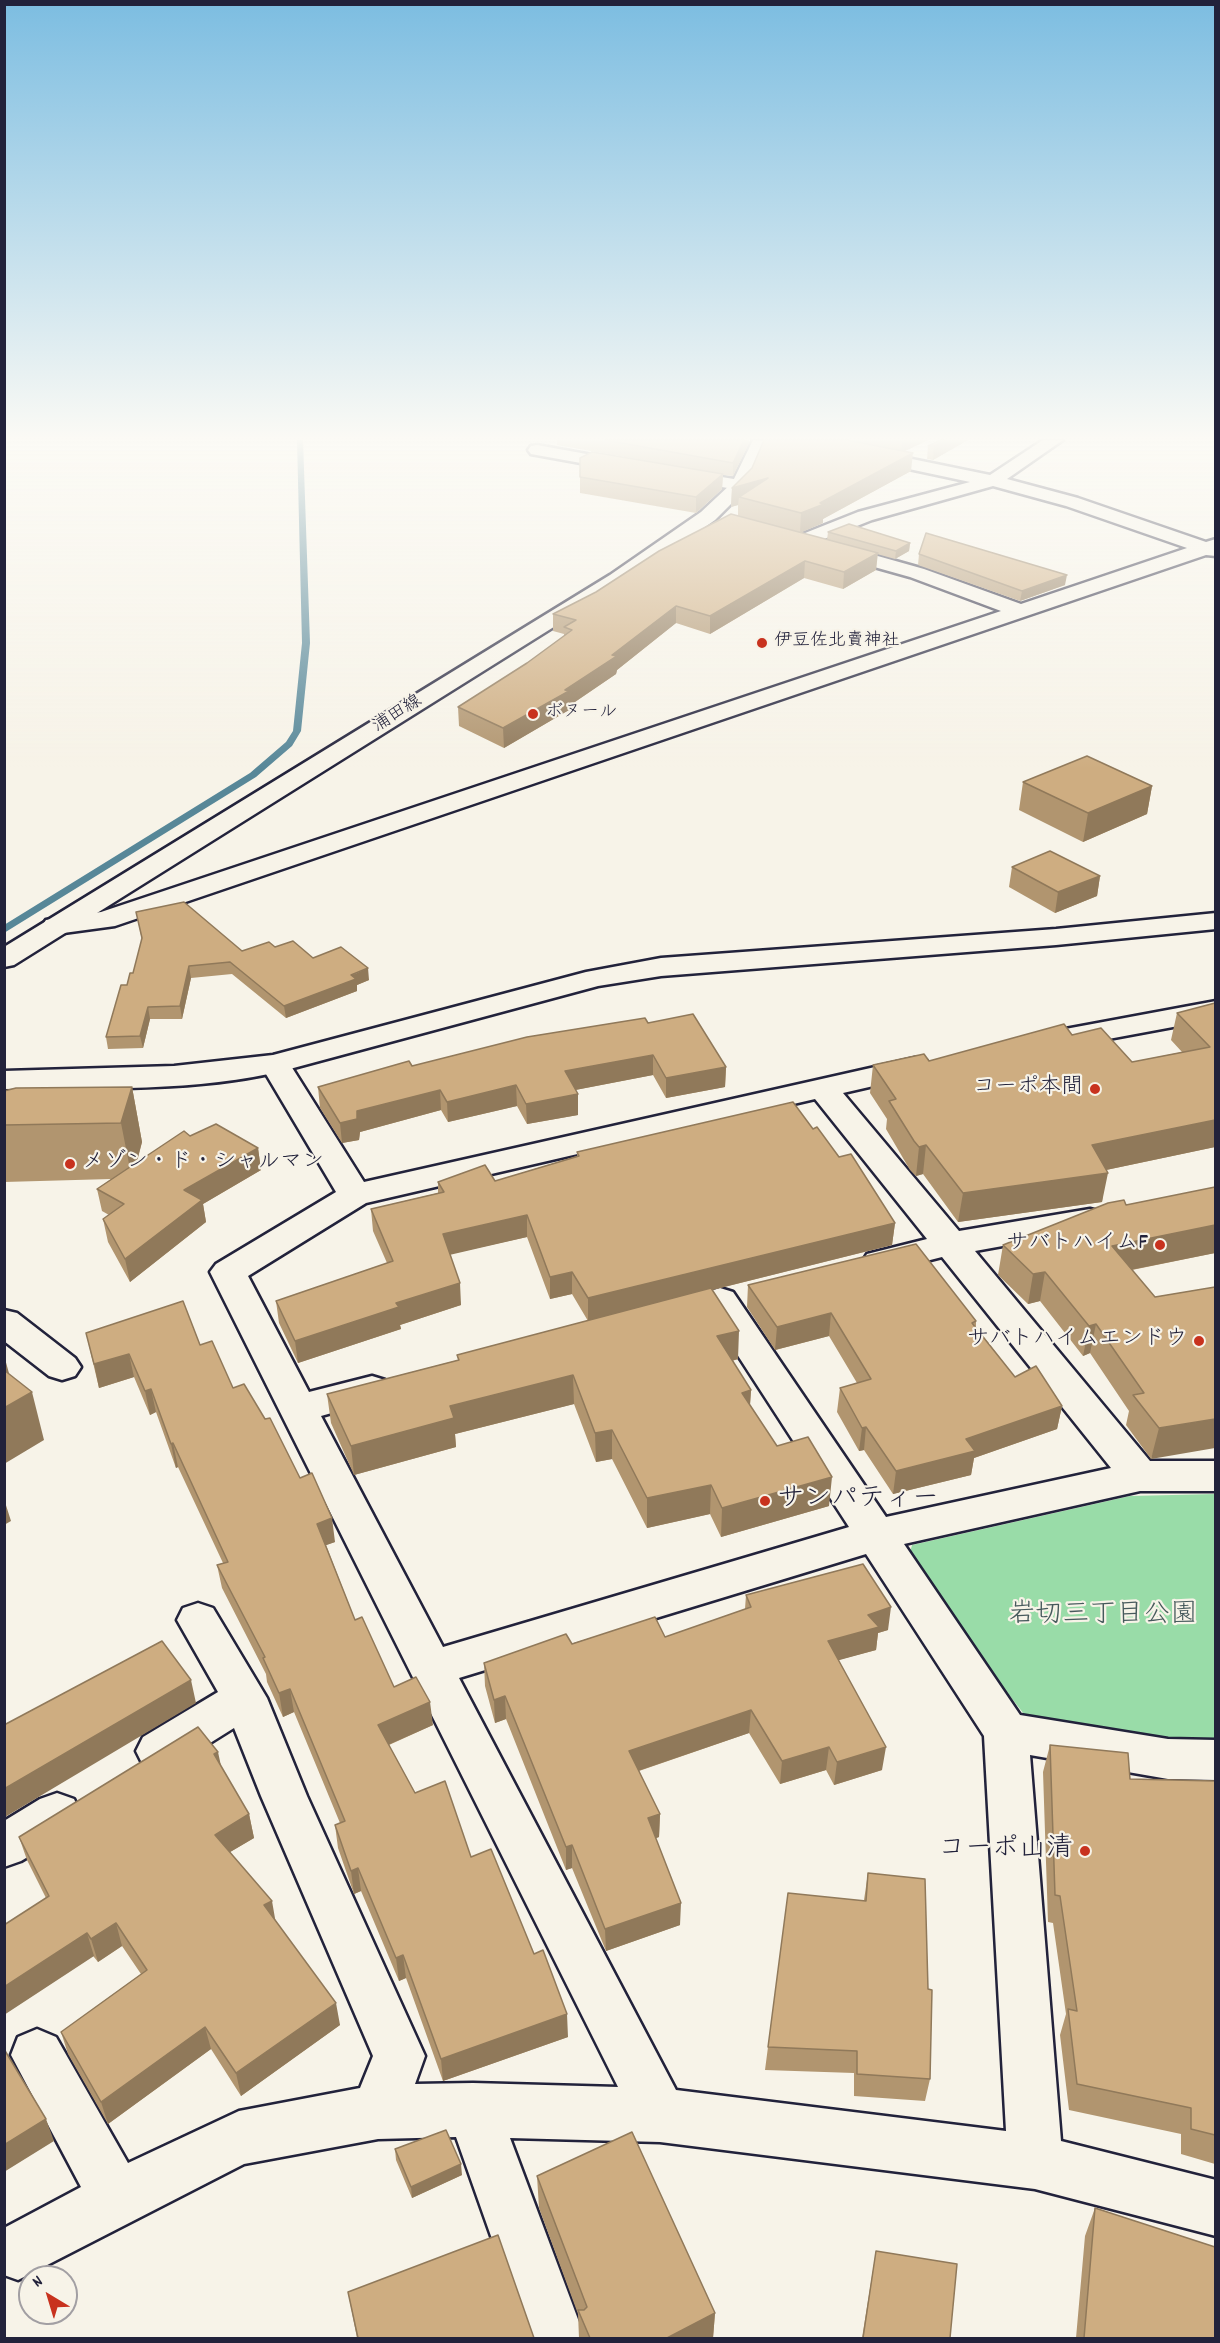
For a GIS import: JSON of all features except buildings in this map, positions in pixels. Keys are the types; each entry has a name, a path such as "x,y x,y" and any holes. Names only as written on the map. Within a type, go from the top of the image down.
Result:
{"street":[{"name":"浦田線","path":"4,958 599,591 660,549"},
{"path":"832,549 917,573 1021,611"},
{"path":"56,926 105,920 1208,549"},
{"path":"4,1080 155,1077 236,1071 275,1064 596,978 661,967 1056,937 1215,921"},
{"path":"1034,1044 1215,1010"},
{"path":"660,2115 228,1272 355,1195 943,1061"},
{"path":"275,1064 355,1195"},
{"path":"822,1087 1140,1476"},
{"path":"847,1269 951,1244 1123,1215"},
{"path":"720,1300 1006,1732 1035,2162"},
{"path":"4,1322 62,1367"},
{"path":"298,1407 400,1381"},
{"path":"431,1668 876,1535 1140,1476 1215,1476"},
{"path":"198,1620 245,1698 284,1796 399,2056 378,2112"},
{"path":"4,1846 245,1698"},
{"path":"1006,1732 1168,1759 1215,1760"},
{"path":"37,2055 117,2198"},
{"path":"473,2110 556,2338"},
{"path":"18,2252 117,2198 239,2138 378,2112 473,2110 660,2115 1035,2162 1215,2208"}],"green space":[{"name":"岩切三丁目公園","path":"1215,1494 1215,1742 1157,1738 1027,1718 907,1564 912,1545 1130,1496"}],"waterway":[{"path":"4,930 253,775 289,744 297,731 306,643 303,549"}],"place":[{"name":"伊豆佐北賣神社","path":"762,643"},
{"name":"ボヌール","path":"533,714"},
{"name":"コーポ本間","path":"1095,1089"},
{"name":"メゾン・ド・シャルマン","path":"70,1164"},
{"name":"サバトハイムF","path":"1160,1245"},
{"name":"サバトハイムエンドウ","path":"1199,1341"},
{"name":"サンパティー","path":"765,1501"},
{"name":"コーポ山清","path":"1085,1851"}]}
